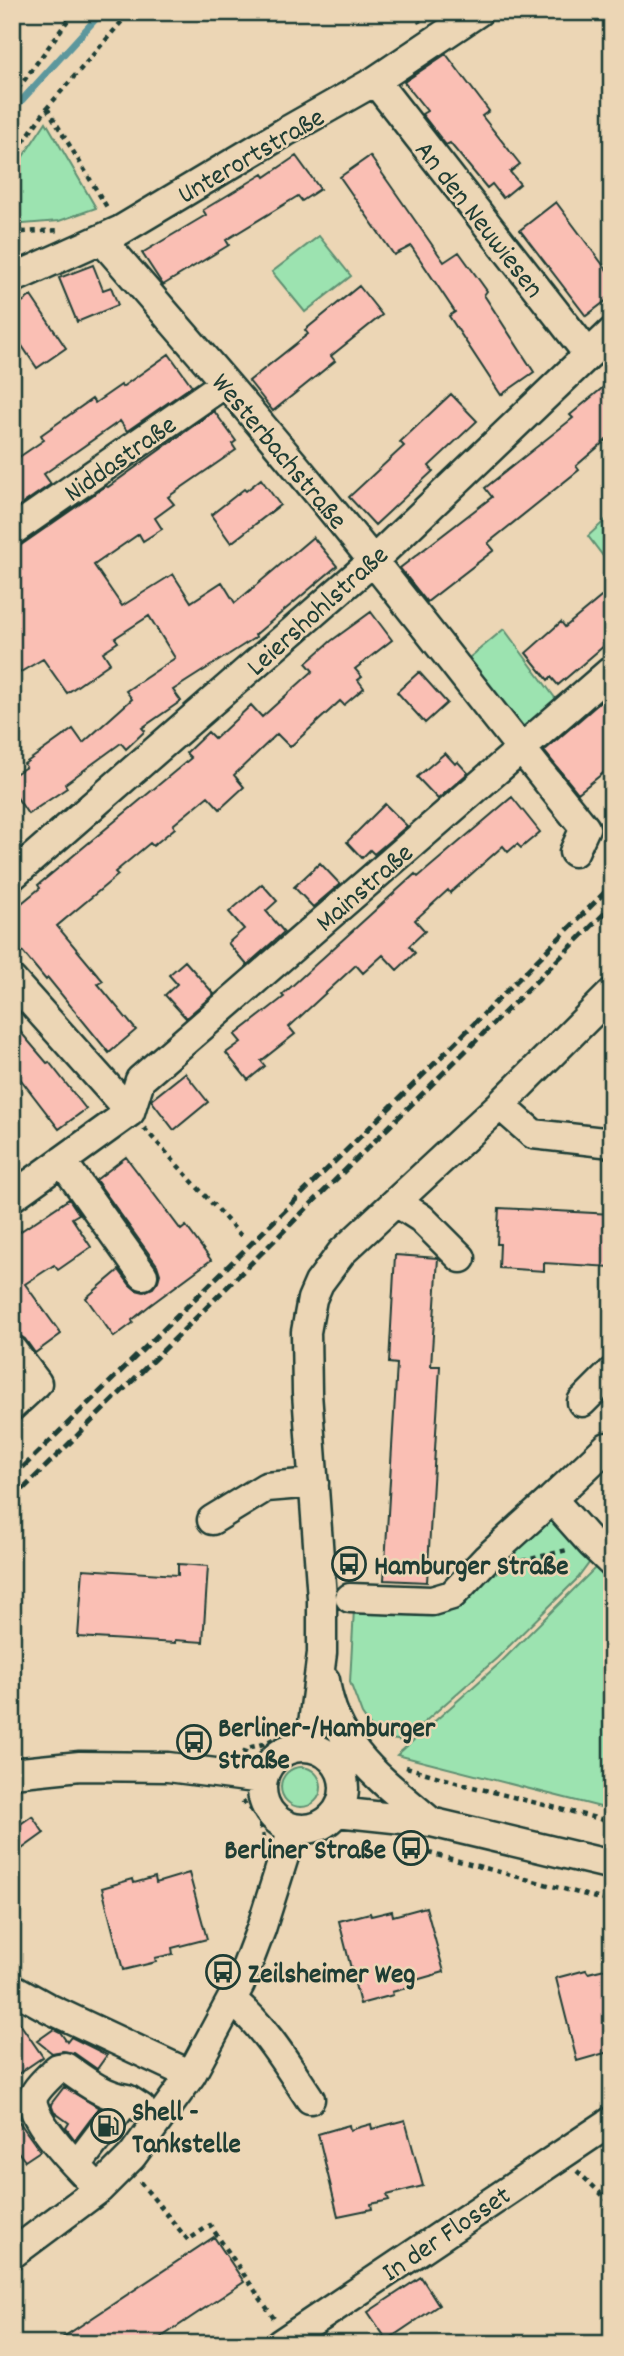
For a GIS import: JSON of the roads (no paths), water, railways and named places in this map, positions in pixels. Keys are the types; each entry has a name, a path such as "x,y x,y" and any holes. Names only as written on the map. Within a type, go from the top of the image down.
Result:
{"street":[{"name":"Unterortstraße","path":"12,279 111,235 374,81 478,12"},
{"name":"An den Neuwiesen","path":"374,81 588,354"},
{"name":"Westerbachstraße","path":"111,235 225,383 373,561 520,749 579,840"},
{"name":"Leiershohlstraße","path":"12,876 373,561 612,332"},
{"name":"Niddastraße","path":"12,531 225,383"},
{"name":"Mainstraße","path":"130,1112 140,1080 612,670"},
{"path":"12,980 130,1112 12,1197"},
{"path":"310,1747 322,1653 322,1598 307,1393 306,1332 312,1299 319,1283 342,1252 500,1105 612,993"},
{"path":"500,1105 533,1134 612,1143"},
{"path":"62,1161 143,1275"},
{"path":"396,1202 421,1219 461,1258"},
{"path":"12,1350 37,1383 12,1406"},
{"path":"582,1402 612,1372"},
{"path":"350,1598 432,1601 452,1595 486,1559 607,1447"},
{"path":"212,1520 266,1487 314,1482"},
{"path":"552,1499 602,1554"},
{"path":"322,1653 328,1697 342,1734 369,1769 431,1822"},
{"path":"310,1747 323,1751 334,1760 341,1771 345,1785 342,1804 322,1825 293,1828 283,1824 268,1810 262,1790 263,1779 275,1757 285,1750 310,1747"},
{"path":"12,1773 80,1766 156,1766 263,1779"},
{"path":"345,1785 431,1822"},
{"path":"337,1812 431,1822 612,1865"},
{"path":"14,2250 99,2189 132,2156 191,2075 232,2000 261,1929 293,1828"},
{"path":"12,1988 50,2009 191,2075"},
{"path":"232,2000 248,2013 267,2035 310,2099"},
{"path":"99,2189 55,2143 40,2121 32,2104 33,2096 44,2082 58,2068 65,2067 100,2092 127,2099 159,2120"},
{"path":"76,2165 127,2099"},
{"name":"In der Flosset","path":"283,2341 612,2122"}],"waterway":[{"path":"12,111 102,12"}],"railway":[{"path":"12,1478 423,1075 612,885"},
{"path":"12,1500 612,906"}],"place":[{"name":"Hamburger Straße","path":"349,1564"},
{"name":"Berliner-/Hamburger Straße","path":"194,1742"},
{"name":"Berliner Straße","path":"411,1848"},
{"name":"Zeilsheimer Weg","path":"223,1972"},
{"name":"Shell - Tankstelle","path":"108,2126"}]}
